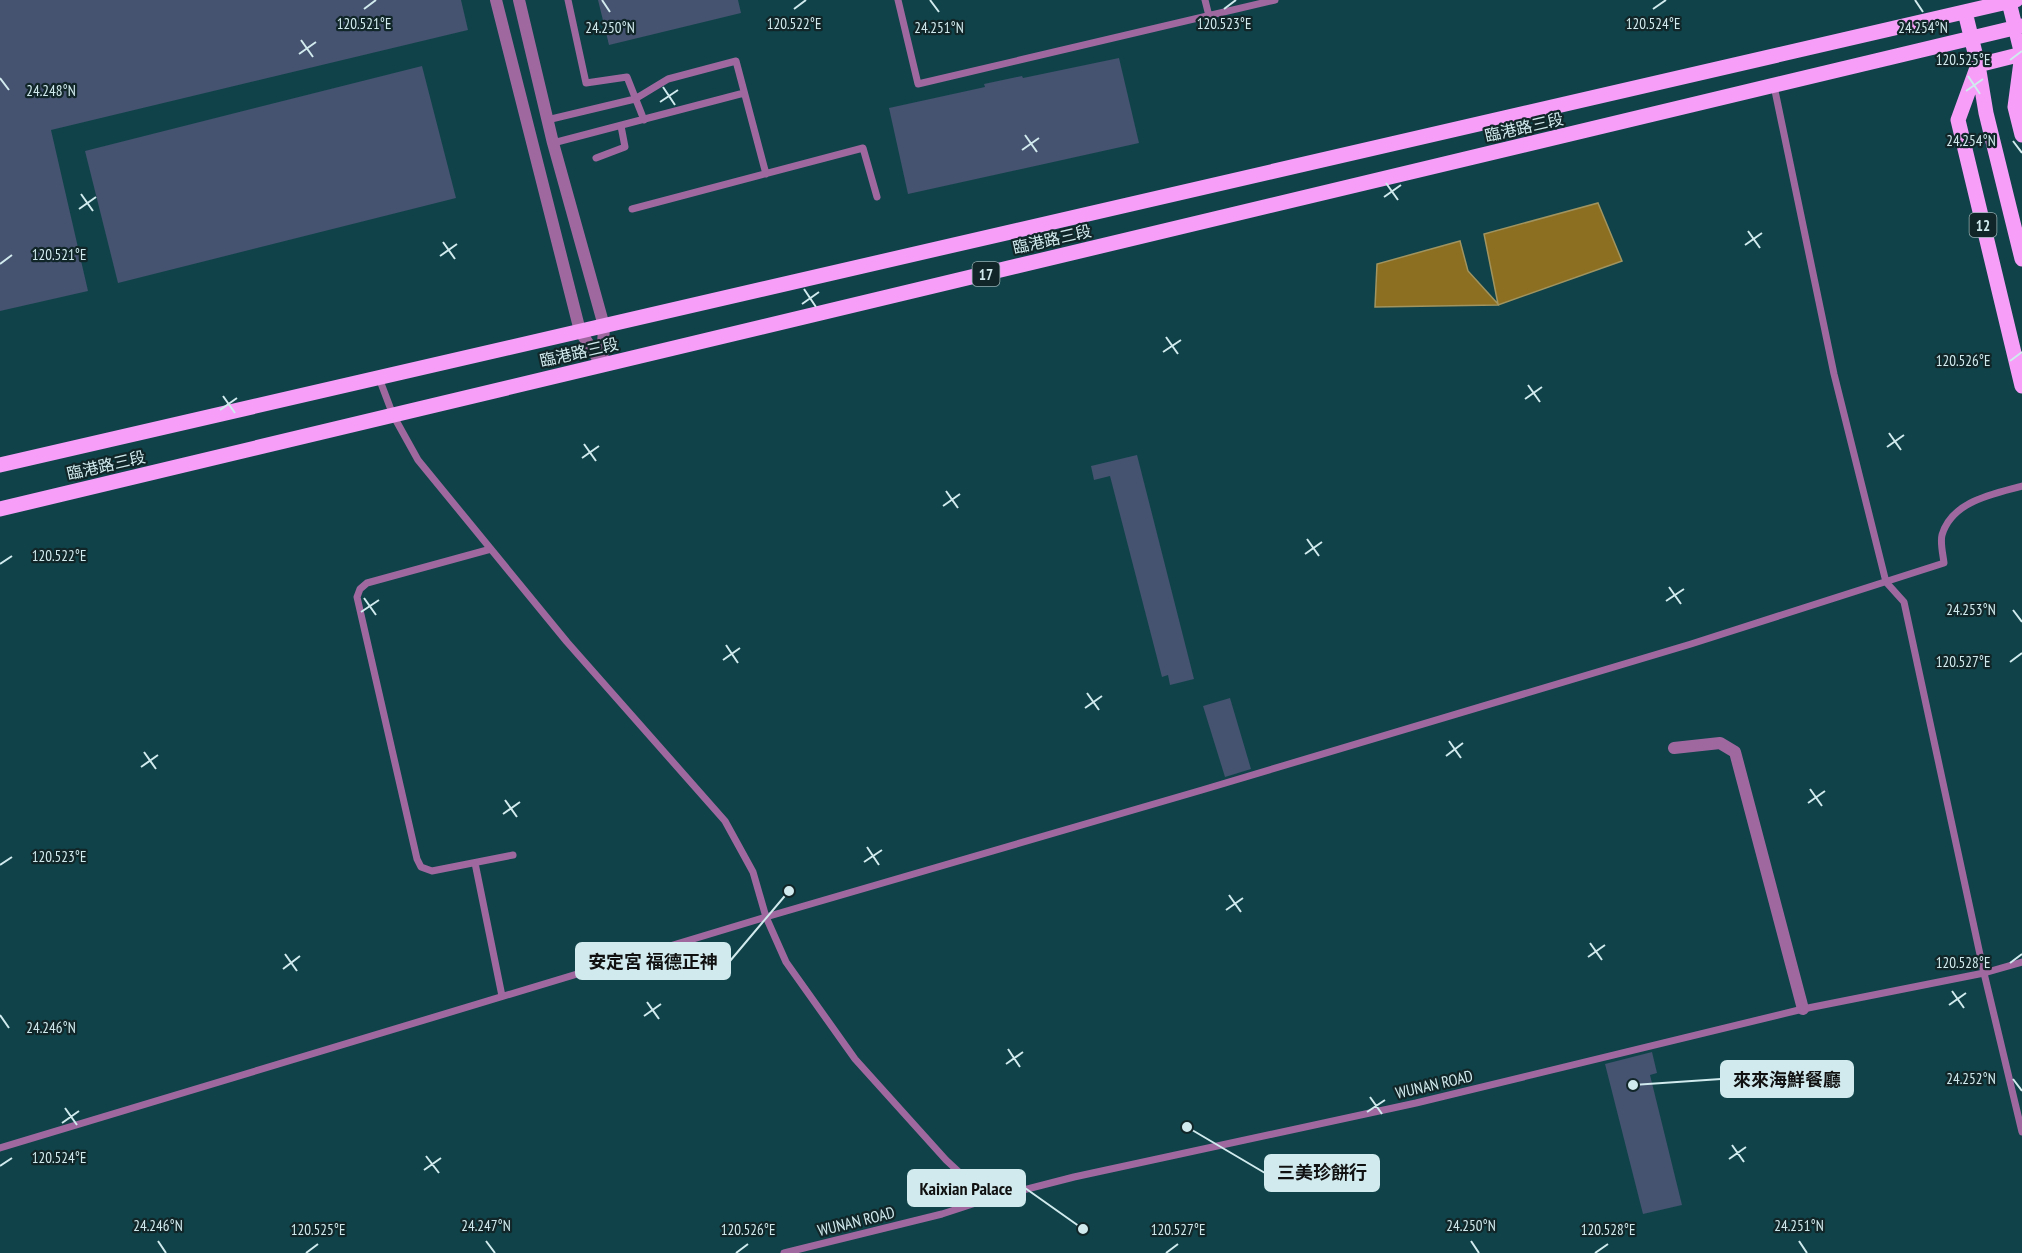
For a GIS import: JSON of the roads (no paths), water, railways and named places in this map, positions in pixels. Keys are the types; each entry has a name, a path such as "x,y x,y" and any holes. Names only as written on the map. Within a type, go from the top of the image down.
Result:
{"main road":[{"name":"17","path":"1965,12 2012,1"},
{"path":"2012,1 2019,27 2022,54 2015,106 2022,135"},
{"name":"臨港路三段","path":"0,465 1965,12"},
{"name":"12","path":"1965,12 1978,65 1986,113 2022,259"},
{"name":"17","path":"1972,38 2019,27"},
{"name":"臨港路三段","path":"0,509 1972,38"},
{"path":"1978,65 2022,54"},
{"name":"12","path":"1978,65 1958,120 2022,387"}],"street":[{"path":"496,0 580,331 602,365"},
{"path":"519,0 547,120 604,326 602,365"},
{"path":"1674,748 1720,743 1735,752 1803,1009"}],"lane":[{"path":"568,0 586,83 627,76 644,120"},
{"path":"898,0 918,84 1275,0"},
{"path":"1205,0 1209,16"},
{"path":"547,120 635,99 668,79 736,61 766,174"},
{"path":"1774,86 1834,374 1886,582 1904,602 1984,973 2022,1132"},
{"path":"553,143 744,93"},
{"path":"596,158 626,147 621,126"},
{"path":"632,209 863,148 877,197"},
{"path":"379,378 393,415 418,460 567,642 725,821 753,872 766,917 786,962 855,1059 946,1160 988,1199"},
{"path":"0,1148 766,917 1646,657 1886,582 1944,563 1942,536 1952,515 1984,496 2022,486"},
{"path":"491,549 367,584 360,590 357,597 417,859 421,867 432,872 513,855"},
{"path":"475,863 502,996"},
{"name":"WUNAN ROAD","path":"784,1253 942,1214 988,1199 1074,1177 1416,1103 1803,1009 1984,973 2022,962"}],"place":[{"name":"安定宮 福德正神","path":"789,891"},
{"name":"來來海鮮餐廳","path":"1633,1085"},
{"name":"三美珍餅行","path":"1187,1127"},
{"name":"Kaixian Palace","path":"1083,1229"}]}
